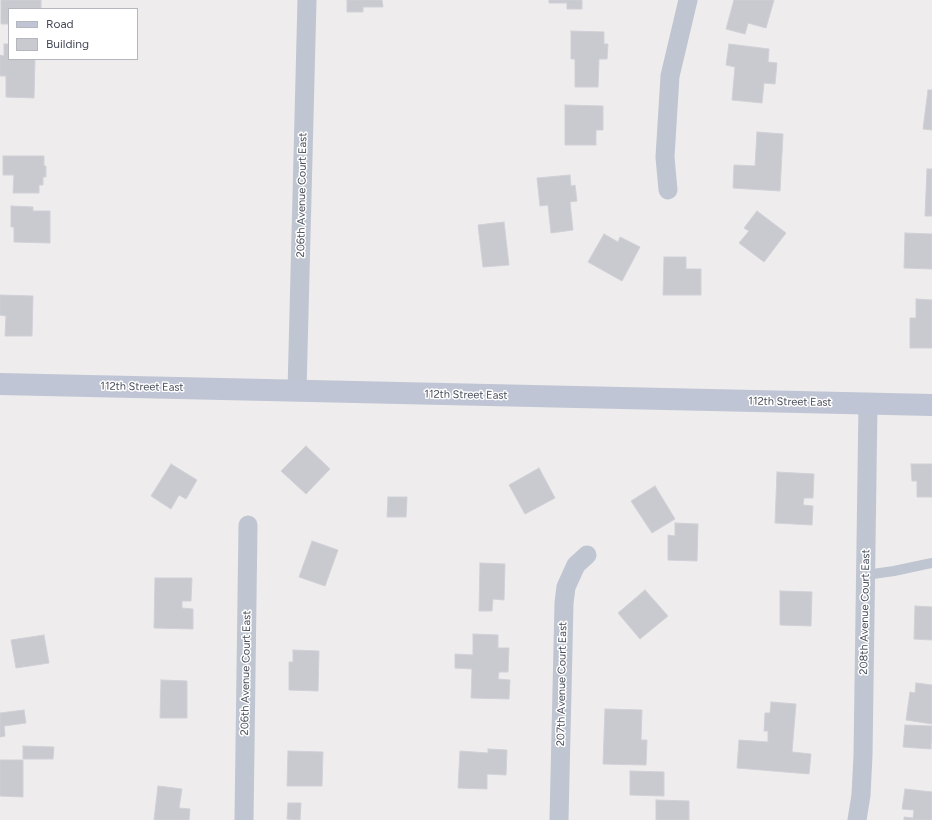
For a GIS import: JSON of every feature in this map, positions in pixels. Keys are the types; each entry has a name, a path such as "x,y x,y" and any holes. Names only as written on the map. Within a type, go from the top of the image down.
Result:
{"street":[{"name":"206th Avenue Court East","path":"297,391 307,0"},
{"path":"668,190 665,157 670,76 688,0"},
{"name":"112th Street East","path":"0,384 932,405"},
{"name":"208th Avenue Court East","path":"857,820 861,795 863,755 868,404"},
{"name":"206th Avenue Court East","path":"244,820 248,525"},
{"name":"207th Avenue Court East","path":"559,820 564,603 566,587 576,565 587,554"}],"lane":[{"path":"866,575 932,563"}],"building":[{"path":"1,0 41,0 41,8 8,8 8,24 1,24"},
{"path":"347,0 382,0 383,7 363,7 363,12 347,12"},
{"path":"549,0 582,0 582,9 567,9 567,3 549,3"},
{"path":"734,0 774,0 766,28 748,23 745,34 726,29"},
{"path":"571,31 604,32 604,44 608,44 607,59 599,59 598,87 575,87 575,59 571,59"},
{"path":"4,44 8,44 8,60 35,60 34,98 6,97 6,76 0,76 0,55 4,56"},
{"path":"729,44 769,49 768,62 777,63 775,84 764,83 762,103 732,100 735,67 726,65"},
{"path":"928,90 932,90 932,130 923,129"},
{"path":"565,105 603,106 603,130 596,130 596,145 565,145"},
{"path":"757,132 783,134 780,191 733,188 734,165 755,166"},
{"path":"3,156 44,156 46,177 43,177 43,185 39,185 39,193 13,193 14,175 3,175"},
{"path":"927,169 932,169 932,216 925,216"},
{"path":"570,175 571,186 575,185 577,201 570,202 573,230 551,233 548,205 540,206 537,178"},
{"path":"11,206 33,207 33,211 50,211 50,243 14,242 14,227 11,227"},
{"path":"757,211 786,233 764,262 739,243 749,231 744,228"},
{"path":"504,222 509,265 483,267 478,225"},
{"path":"905,233 932,234 932,269 904,268"},
{"path":"604,234 618,242 620,237 640,247 622,281 588,262"},
{"path":"664,257 686,257 686,269 701,269 701,295 663,295"},
{"path":"0,295 33,296 32,336 5,336 6,316 0,315"},
{"path":"916,299 932,300 932,348 910,348 910,318 916,318"},
{"path":"306,446 330,469 306,494 281,471"},
{"path":"171,464 197,480 186,499 179,495 171,509 151,496"},
{"path":"911,464 932,464 932,497 917,497 917,481 912,481"},
{"path":"539,468 555,498 525,514 509,485"},
{"path":"777,472 814,474 813,498 804,498 803,505 813,506 812,525 775,523"},
{"path":"655,486 675,519 652,533 631,501"},
{"path":"388,497 407,497 406,517 387,517"},
{"path":"675,523 698,524 697,561 668,560 668,535 675,536"},
{"path":"312,541 338,550 325,586 299,577"},
{"path":"480,563 505,564 504,600 493,599 492,611 479,611"},
{"path":"155,578 192,578 191,601 182,601 182,608 193,609 193,629 154,628"},
{"path":"645,590 668,616 640,639 618,613"},
{"path":"780,591 812,592 811,626 780,625"},
{"path":"915,606 932,607 932,640 914,639"},
{"path":"473,634 498,635 498,648 509,648 508,672 499,672 498,679 510,680 509,699 471,698 472,669 455,668 455,654 473,655"},
{"path":"44,635 49,663 16,668 11,640"},
{"path":"293,650 319,651 318,691 289,690 289,662 293,662"},
{"path":"161,680 187,681 187,718 160,718"},
{"path":"916,683 932,685 932,724 906,720 910,692 915,693"},
{"path":"771,702 796,704 792,752 811,754 809,774 737,768 739,740 768,742 768,731 764,731 765,713 770,713"},
{"path":"605,709 642,710 641,740 647,740 646,765 603,764"},
{"path":"24,710 26,723 4,726 5,736 0,737 0,713"},
{"path":"905,725 932,726 931,749 903,747"},
{"path":"23,746 54,747 53,759 23,759"},
{"path":"488,749 507,750 506,775 487,774 487,789 458,788 460,751 488,753"},
{"path":"288,751 323,752 322,786 287,786"},
{"path":"0,760 23,760 23,797 0,796"},
{"path":"630,771 664,772 664,796 630,795"},
{"path":"158,786 182,789 179,808 190,809 189,820 154,820"},
{"path":"905,789 932,792 932,820 904,820 904,817 913,818 914,810 902,809"},
{"path":"656,800 689,801 689,820 656,820"},
{"path":"288,803 301,803 300,820 287,819"}]}
